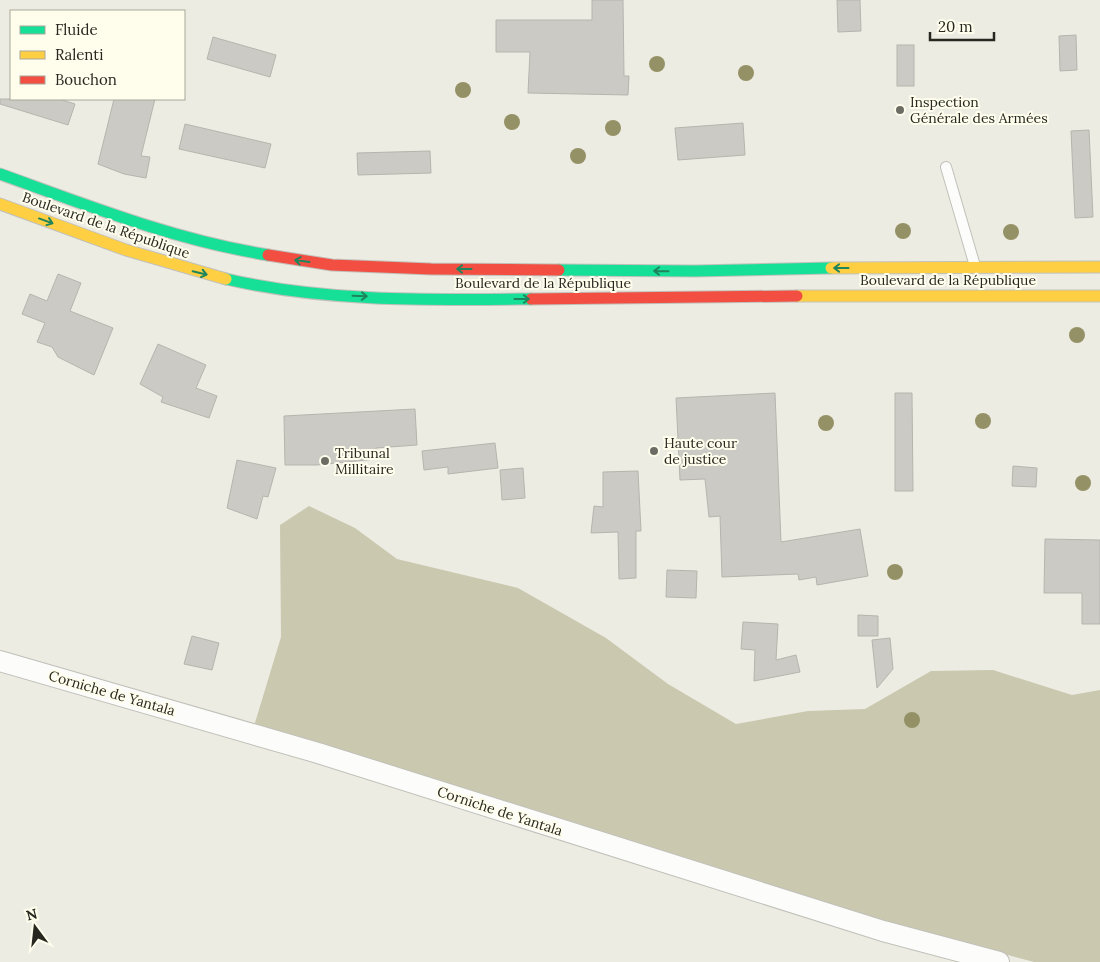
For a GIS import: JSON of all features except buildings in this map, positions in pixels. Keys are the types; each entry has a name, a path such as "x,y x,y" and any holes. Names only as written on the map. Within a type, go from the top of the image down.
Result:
{"main road":[{"name":"Boulevard de la République","path":"0,174 141,225 230,249 332,265 503,284 977,281 1100,267"},
{"name":"Boulevard de la République","path":"0,204 130,252 188,270 258,286 327,295 503,284 977,281 1100,296"}],"street":[{"name":"Corniche de Yantala","path":"0,661 318,753 883,931 1000,962"}],"lane":[{"path":"946,167 977,281"}],"shaded area":[{"path":"309,506 355,528 397,559 518,588 606,638 668,684 736,724 808,711 865,709 931,671 993,670 1072,695 1100,690 1100,962 1034,962 856,914 254,726 281,637 280,525"}],"traffic: fast":[{"path":"0,174 132,221 199,241 268,255"},
{"path":"559,270 695,271 831,268"},
{"path":"226,279 264,287 339,296 454,300 531,299"}],"traffic: slow":[{"path":"0,204 126,250 226,279"},
{"path":"831,268 1100,267"},
{"path":"797,296 1100,296"}],"traffic: jam":[{"path":"268,255 332,265 431,269 559,270"},
{"path":"531,299 797,296"}],"place":[{"name":"Inspection Générale des Armées","path":"900,110"},
{"name":"Haute cour de justice","path":"654,451"},
{"name":"Tribunal Millitaire","path":"325,461"}]}
